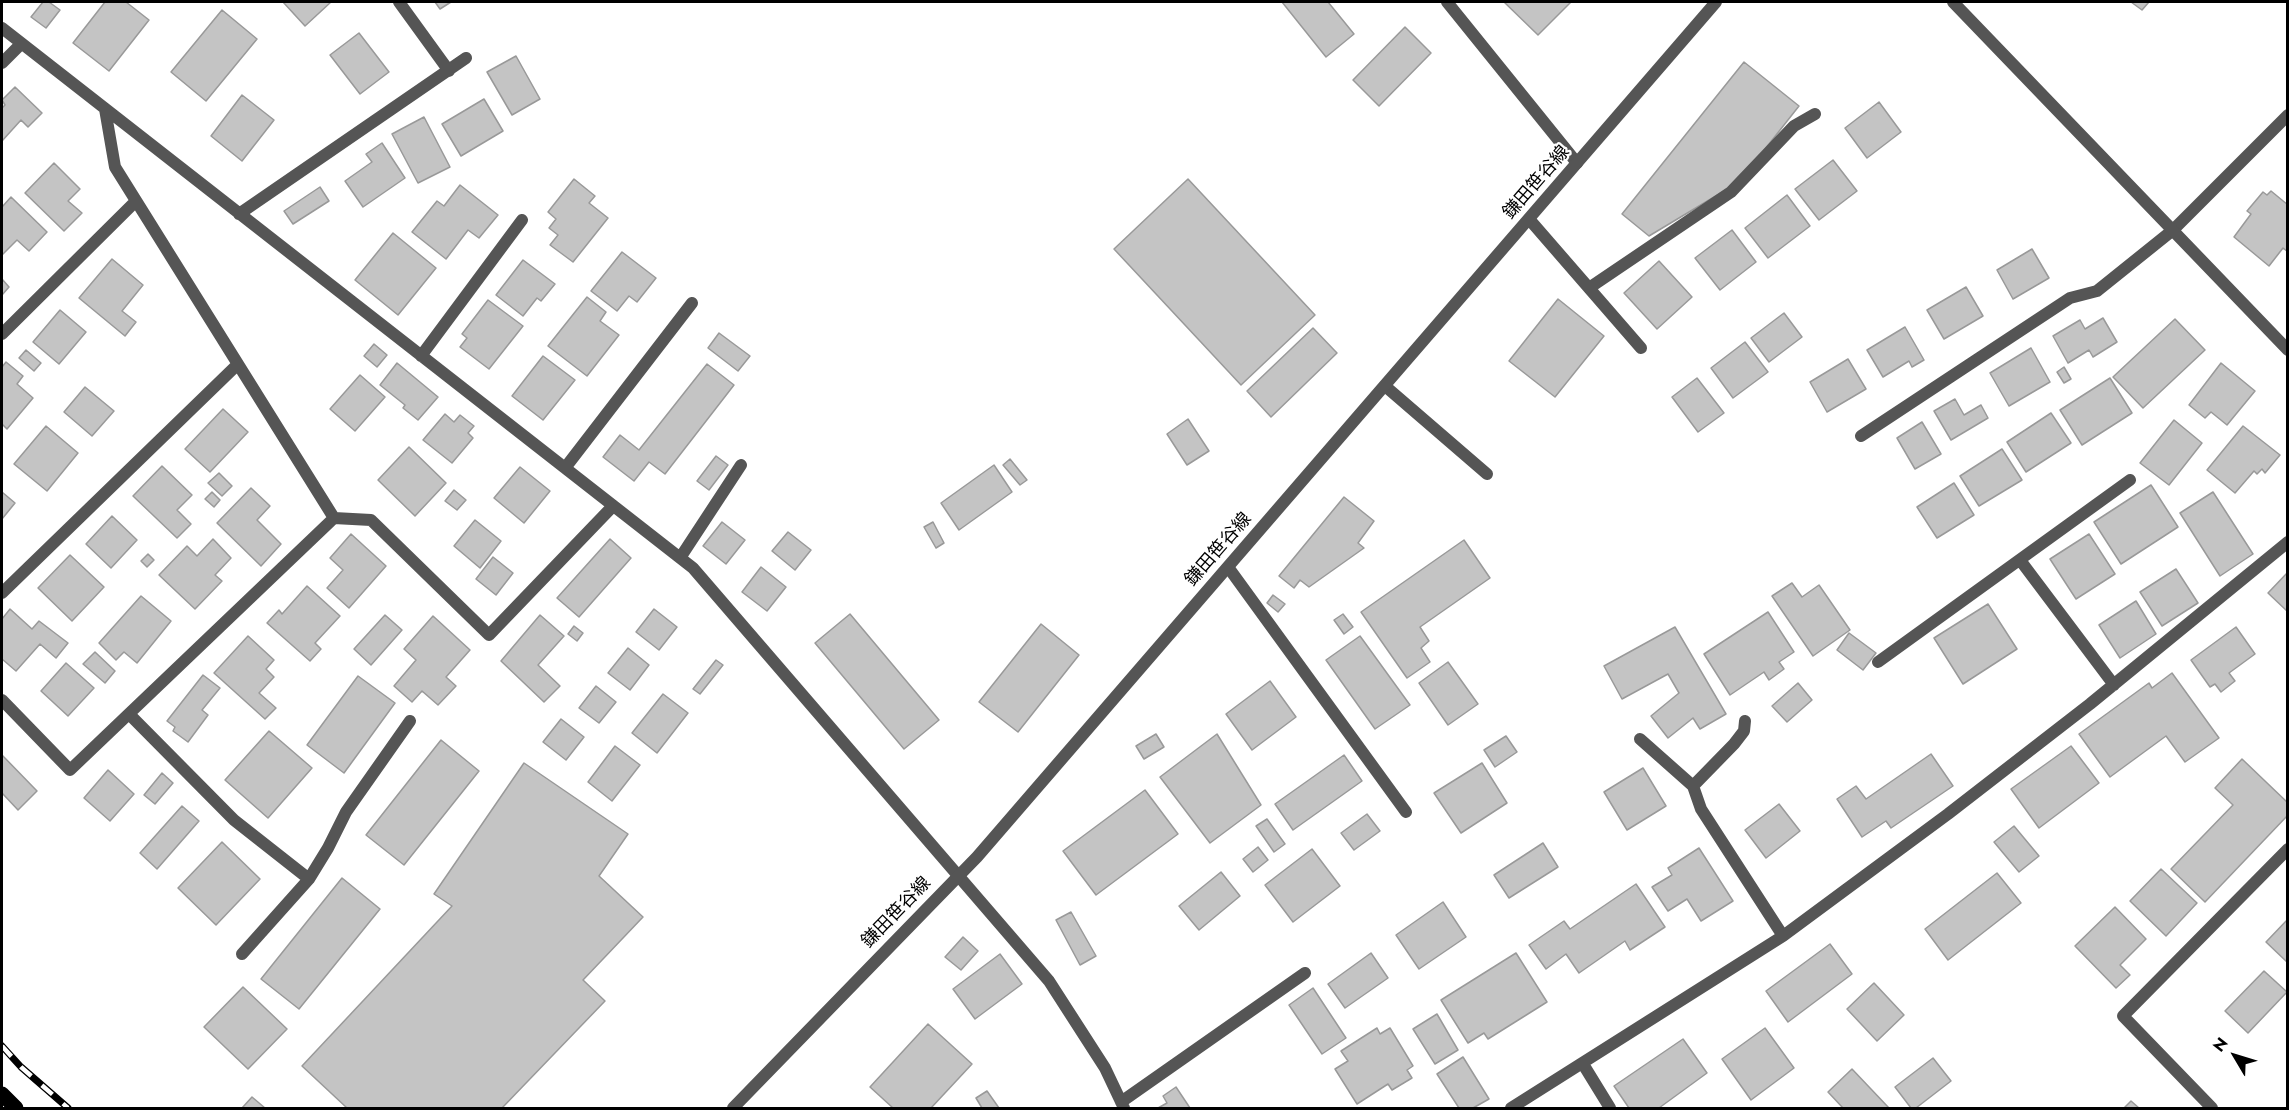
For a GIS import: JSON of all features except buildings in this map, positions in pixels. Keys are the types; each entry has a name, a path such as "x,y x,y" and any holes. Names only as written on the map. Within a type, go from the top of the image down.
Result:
{"main road":[{"path":"2,1094 16,1108"}],"street":[{"path":"399,2 449,70"},
{"path":"1447,2 1577,163"},
{"name":"鎌田笹谷線","path":"733,1108 959,876 1716,2"},
{"path":"1953,2 2288,350"},
{"path":"2,28 693,568 1049,981 1106,1068 1122,1106 1305,973"},
{"path":"2,63 21,44"},
{"path":"239,214 466,58"},
{"path":"105,109 115,167 334,519"},
{"path":"1589,288 1731,192 1794,126 1815,114"},
{"path":"1862,436 2070,298 2097,291 2173,230 2288,115"},
{"path":"2,334 136,201"},
{"path":"1529,219 1641,348"},
{"path":"422,356 522,220"},
{"path":"565,468 692,303"},
{"path":"2,593 238,364"},
{"path":"1385,386 1487,474"},
{"path":"680,558 741,465"},
{"path":"1878,662 2130,480"},
{"path":"2,700 70,770 334,519 371,520 489,635 613,506"},
{"path":"1511,1108 1783,936 1948,814 2114,685 2288,543"},
{"path":"2020,560 2114,685"},
{"path":"1228,567 1406,812"},
{"path":"129,714 234,820 309,879"},
{"path":"242,954 309,879 346,813 410,721"},
{"path":"1693,786 1734,744 1744,731 1745,721"},
{"path":"1640,739 1693,786 1701,809 1783,936"},
{"path":"2212,1108 2123,1016 2288,849"},
{"path":"1583,1064 1610,1108"}],"railway":[{"path":"2,1046 21,1067 68,1108"}]}
